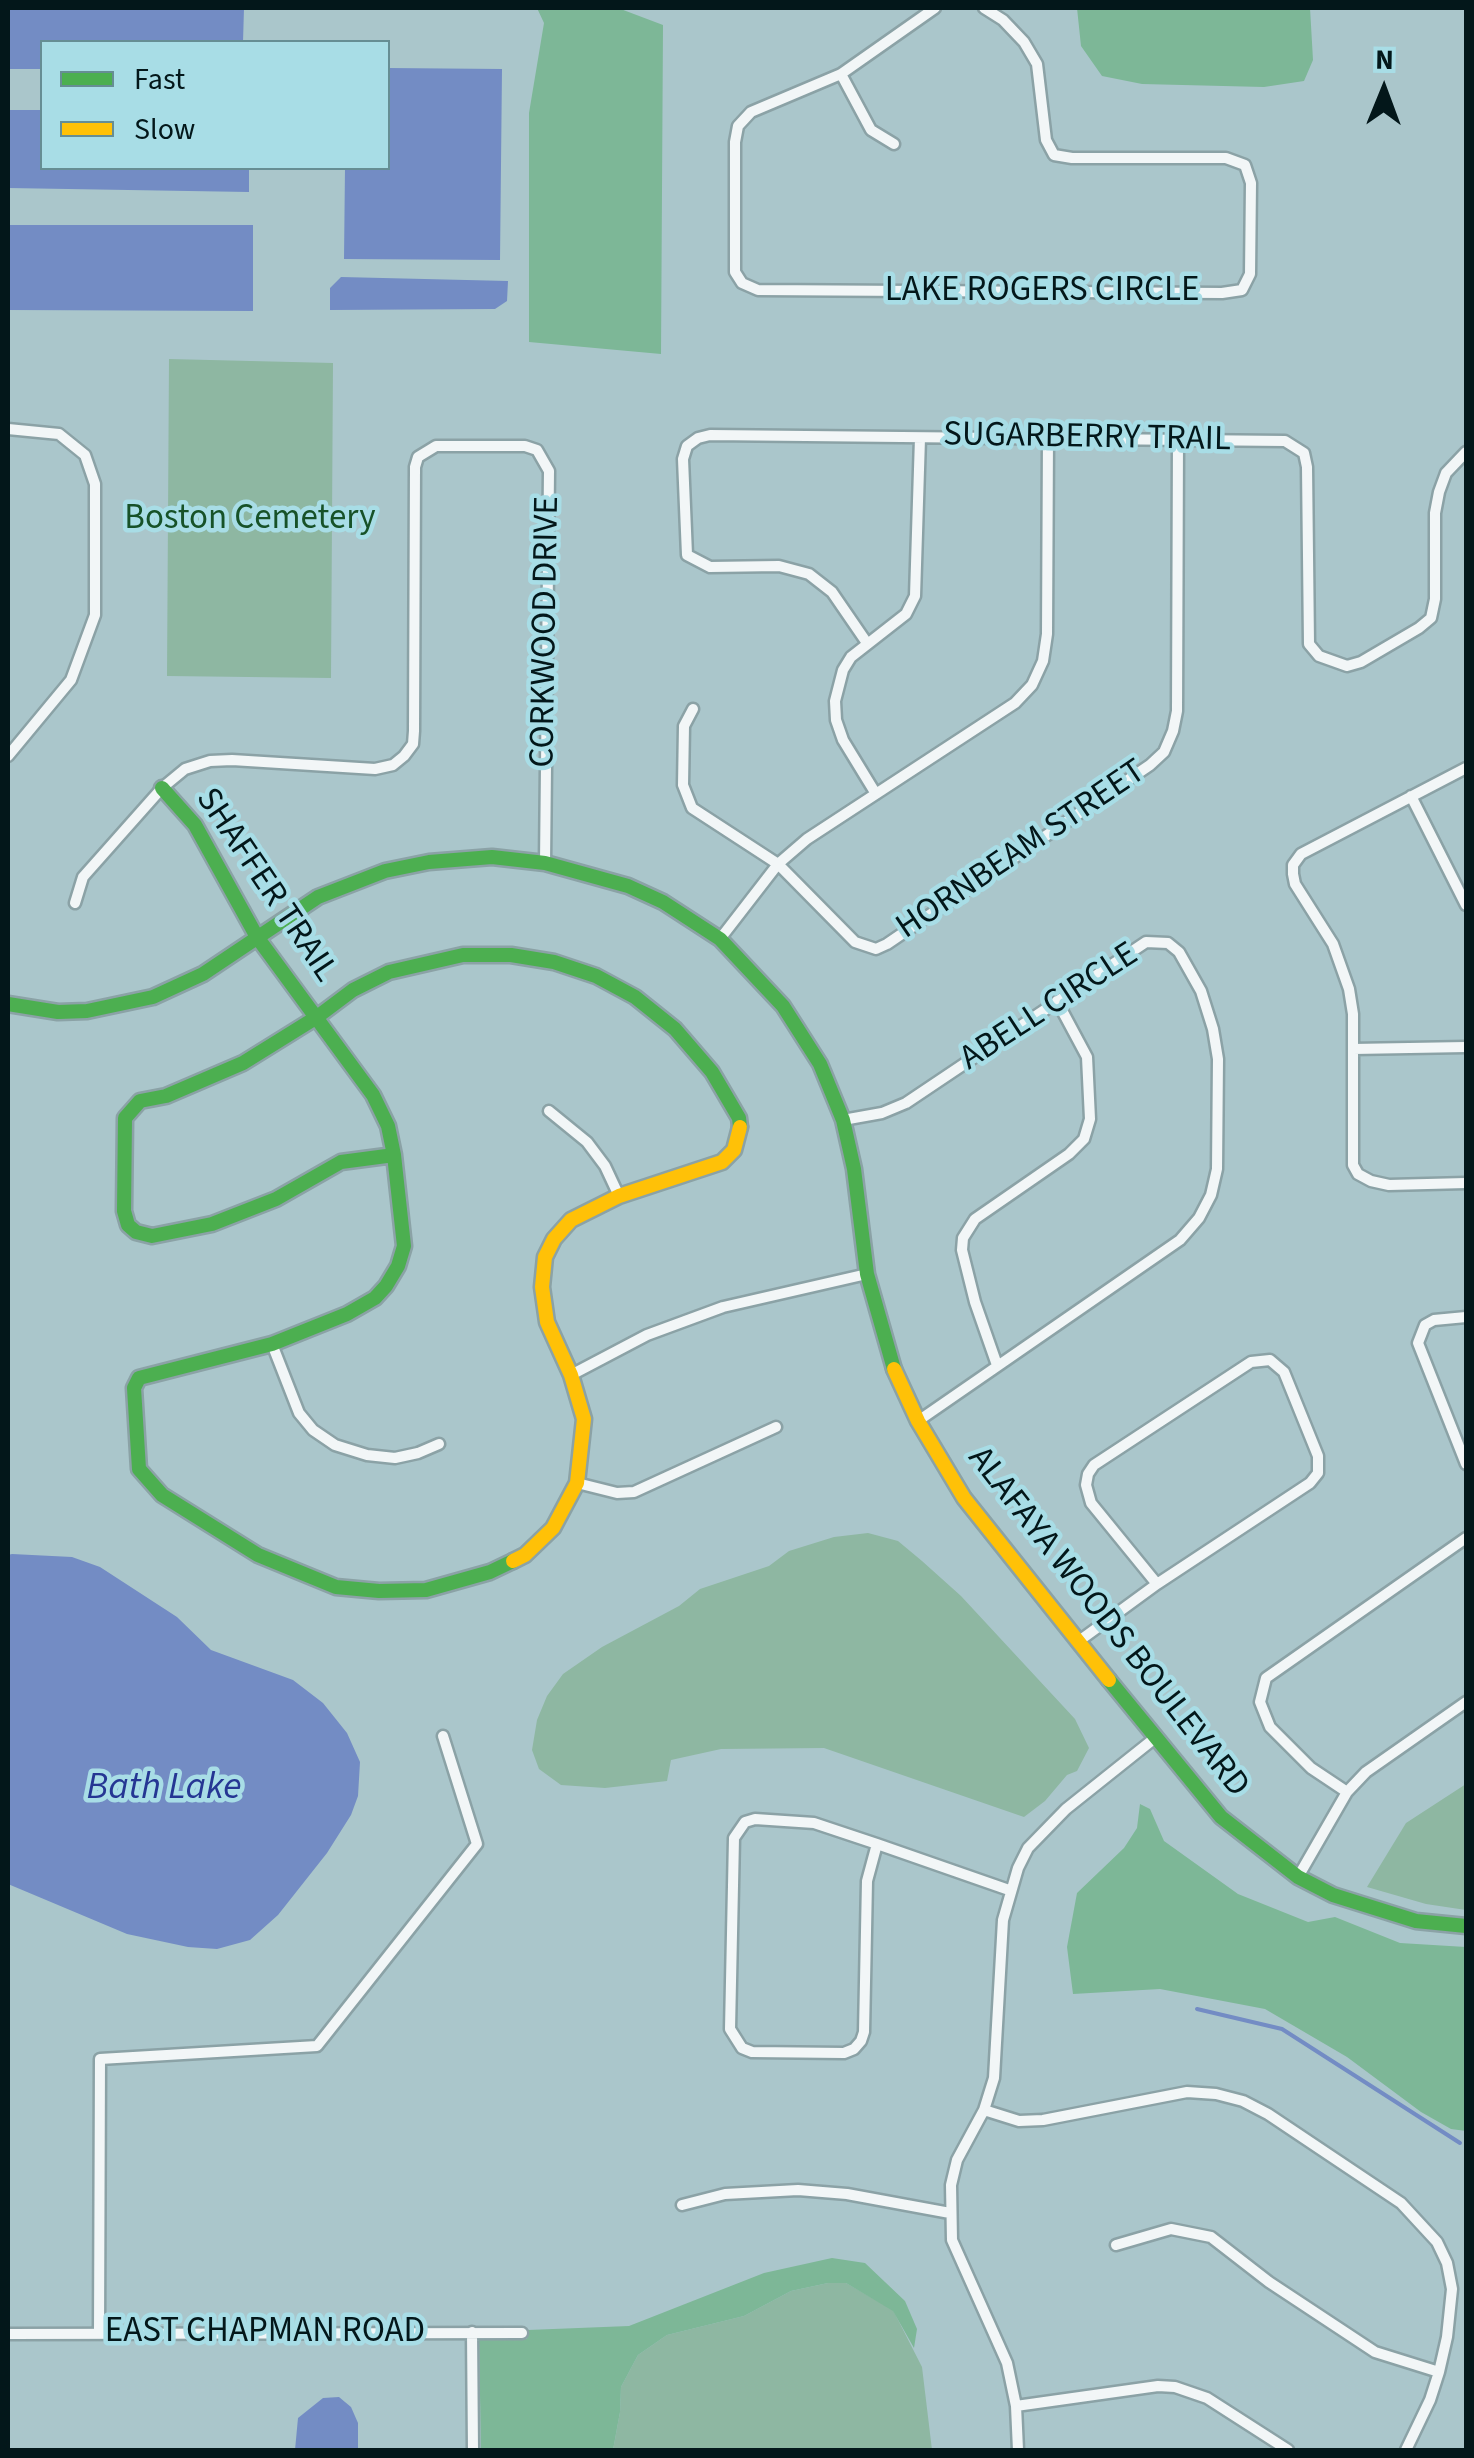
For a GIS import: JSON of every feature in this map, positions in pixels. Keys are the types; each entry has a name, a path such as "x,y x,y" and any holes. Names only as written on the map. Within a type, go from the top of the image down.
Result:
{"street":[{"name":"LAKE ROGERS CIRCLE","path":"935,8 840,74 751,112 738,126 734,142 735,272 742,284 758,290 1242,290 1250,274 1251,183 1245,165 1226,158 1054,155 1046,140 1036,64 1024,42 1003,20 984,8"},
{"path":"840,74 870,130 894,144"},
{"path":"8,430 59,434 85,454 95,484 94,616 71,680 8,756"},
{"name":"SUGARBERRY TRAIL","path":"866,644 832,592 808,574 779,566 710,567 687,555 683,459 688,446 710,435 1284,441 1304,453 1307,467 1309,644 1320,656 1347,666 1431,618 1439,492 1446,473 1466,452"},
{"path":"876,794 844,740 834,701 851,657 906,614 916,596 920,438"},
{"path":"720,939 778,864 807,839 1015,703 1032,685 1044,661 1047,634 1048,438"},
{"name":"HORNBEAM STREET","path":"778,864 855,942 876,949 1164,752 1177,712 1178,440"},
{"name":"CORKWOOD DRIVE","path":"76,903 83,876 162,788 185,769 232,760 375,769 393,765 404,756 413,744 414,731 415,467 418,457 436,446 525,446 537,450 549,471 545,863"},
{"path":"694,709 684,726 686,798 700,816 778,864"},
{"path":"1466,768 1300,854 1293,865 1295,884 1344,968 1352,1014 1352,1154 1358,1174 1389,1185 1466,1183"},
{"name":"SHAFFER TRAIL","path":"162,788 195,825 257,937 373,1095 388,1126 394,1155 404,1246 386,1286 375,1298 347,1314 272,1344 140,1378 134,1388 138,1469 162,1496 258,1555 295,1572 336,1586 378,1591 426,1590 455,1584 526,1555 553,1528 577,1483 584,1420 571,1375 547,1322 542,1287 545,1257 554,1239 571,1220 619,1196 722,1162 734,1150 740,1134 739,1118 712,1072 675,1028 635,997 596,976 554,962 510,955 463,955 389,972 353,990 317,1017"},
{"path":"1411,796 1466,905"},
{"name":"ALAFAYA WOODS BOULEVARD","path":"8,1004 58,1012 115,1008 152,997 204,974 318,897 385,872 460,858 492,856 545,863 628,886 663,902 720,939 784,1006 820,1064 843,1120 854,1169 867,1274 894,1370 918,1421 964,1498 1154,1738 1220,1817 1244,1838 1298,1877 1369,1909 1416,1921 1466,1926"},
{"name":"ABELL CIRCLE","path":"843,1120 882,1113 906,1103 1146,942 1168,943 1179,952 1201,992 1214,1029 1218,1059 1217,1169 1211,1195 1199,1218 1180,1240 918,1421"},
{"path":"997,1365 975,1302 962,1250 963,1238 975,1219 1070,1154 1084,1139 1090,1119 1087,1057 1058,1001"},
{"path":"317,1017 243,1064 130,1108 125,1118 124,1211 128,1225 136,1232 152,1236 212,1224 276,1198 341,1162 394,1155"},
{"path":"1353,1049 1466,1048"},
{"path":"549,1111 587,1142 605,1166 619,1196"},
{"path":"571,1375 647,1335 722,1307 867,1274"},
{"path":"1466,1317 1434,1320 1425,1325 1418,1343 1466,1464"},
{"path":"272,1344 299,1413 313,1430 335,1444 366,1456 395,1458 418,1454 439,1444"},
{"path":"1079,1641 1157,1584 1310,1483 1318,1473 1318,1456 1284,1372 1270,1360 1251,1362 1094,1465 1088,1474 1086,1485 1091,1503 1157,1584"},
{"path":"577,1483 617,1493 634,1492 776,1427"},
{"path":"1347,1792 1312,1768 1270,1727 1260,1702 1266,1678 1466,1538"},
{"path":"1298,1877 1347,1792 1388,1754 1466,1702"},
{"path":"99,2334 100,2059 317,2046 476,1844 443,1736"},
{"path":"1018,2450 1016,2406 1007,2363 952,2240 951,2186 957,2160 984,2110 994,2078 1002,1920 1028,1848 1066,1809 1154,1738"},
{"path":"876,1844 867,1882 861,2042 844,2053 752,2052 742,2048 730,2030 734,1838 736,1830 754,1818 797,1820 876,1844 1010,1890"},
{"path":"984,2110 1019,2121 1188,2092 1244,2100 1401,2203 1438,2242 1452,2289 1447,2337 1438,2372 1430,2400 1406,2450"},
{"path":"682,2204 725,2194 798,2190 847,2194 950,2213"},
{"path":"1116,2245 1171,2229 1211,2237 1269,2282 1375,2352 1438,2372"},
{"path":"472,2332 473,2450"},
{"name":"EAST CHAPMAN ROAD","path":"8,2334 522,2333"},
{"path":"1016,2406 1174,2386 1207,2398 1288,2450"}],"green space":[{"path":"537,8 618,8 663,25 661,354 529,342 529,113 544,23"},
{"path":"1077,8 1310,8 1313,60 1304,81 1264,87 1142,84 1102,76 1081,46"},
{"name":"Boston Cemetery","path":"169,359 333,363 331,678 167,676"},
{"path":"868,1533 898,1541 961,1596 1075,1719 1089,1748 1077,1771 1067,1775 1045,1801 1024,1817 824,1748 721,1749 671,1760 667,1781 605,1788 561,1785 539,1769 532,1750 537,1720 547,1696 563,1674 602,1647 679,1606 700,1589 769,1566 789,1551 834,1537"},
{"path":"1466,1784 1466,1910 1426,1904 1367,1887 1406,1823"},
{"path":"1140,1804 1150,1809 1164,1841 1238,1894 1308,1922 1335,1917 1400,1943 1466,1947 1466,2131 1451,2129 1421,2112 1347,2057 1265,2009 1160,1989 1073,1994 1067,1947 1077,1893 1124,1848 1137,1828"},
{"path":"832,2258 865,2263 905,2301 917,2329 914,2348 893,2311 846,2283 791,2291 744,2316 667,2335 638,2355 621,2387 613,2450 481,2450 479,2338 527,2339 528,2330 629,2326 764,2273"},
{"path":"846,2283 893,2310 922,2367 932,2450 613,2450 621,2387 638,2355 667,2335 744,2316 791,2291"}],"water":[{"path":"8,8 244,8 243,40 40,40 40,69 8,69"},
{"path":"390,68 502,69 500,260 344,259 345,170 390,170"},
{"path":"8,110 40,110 40,170 249,170 249,192 8,188"},
{"path":"10,225 253,225 253,311 9,310"},
{"path":"341,277 508,281 507,301 495,309 330,310 330,288"},
{"name":"Bath Lake","path":"8,1555 72,1557 100,1567 177,1617 211,1650 293,1680 323,1703 347,1733 360,1762 358,1796 351,1815 327,1853 278,1915 250,1940 217,1949 127,1934 8,1884"},
{"path":"339,2397 351,2407 358,2423 358,2450 295,2450 298,2418 323,2398"}],"waterway":[{"path":"1197,2009 1282,2029 1460,2143"}],"traffic: fast":[{"path":"162,788 195,825 257,937 373,1095 388,1126 394,1155 404,1246 386,1286 375,1298 347,1314 272,1344 139,1378 134,1388 139,1469 162,1495 258,1555 336,1587 426,1590 490,1572 513,1561"},
{"path":"8,1004 58,1012 87,1011 153,997 203,974 318,897 385,871 429,862 492,857 545,863 628,886 663,902 720,939 783,1006 820,1064 843,1120 854,1169 867,1274 894,1369"},
{"path":"394,1155 341,1162 276,1199 212,1224 152,1236 136,1232 128,1225 124,1211 125,1118 140,1101 166,1096 243,1063 353,990 389,972 463,955 511,955 554,962 596,976 635,997 675,1029 712,1072 739,1118 740,1127"},
{"path":"1109,1680 1221,1817 1298,1877 1333,1895 1416,1921 1466,1926"}],"traffic: slow":[{"path":"513,1561 525,1555 553,1528 577,1483 584,1419 571,1375 547,1322 542,1287 545,1257 554,1239 571,1220 619,1196 722,1162 734,1150 740,1127"},
{"path":"894,1369 918,1421 964,1498 1109,1680"}]}
